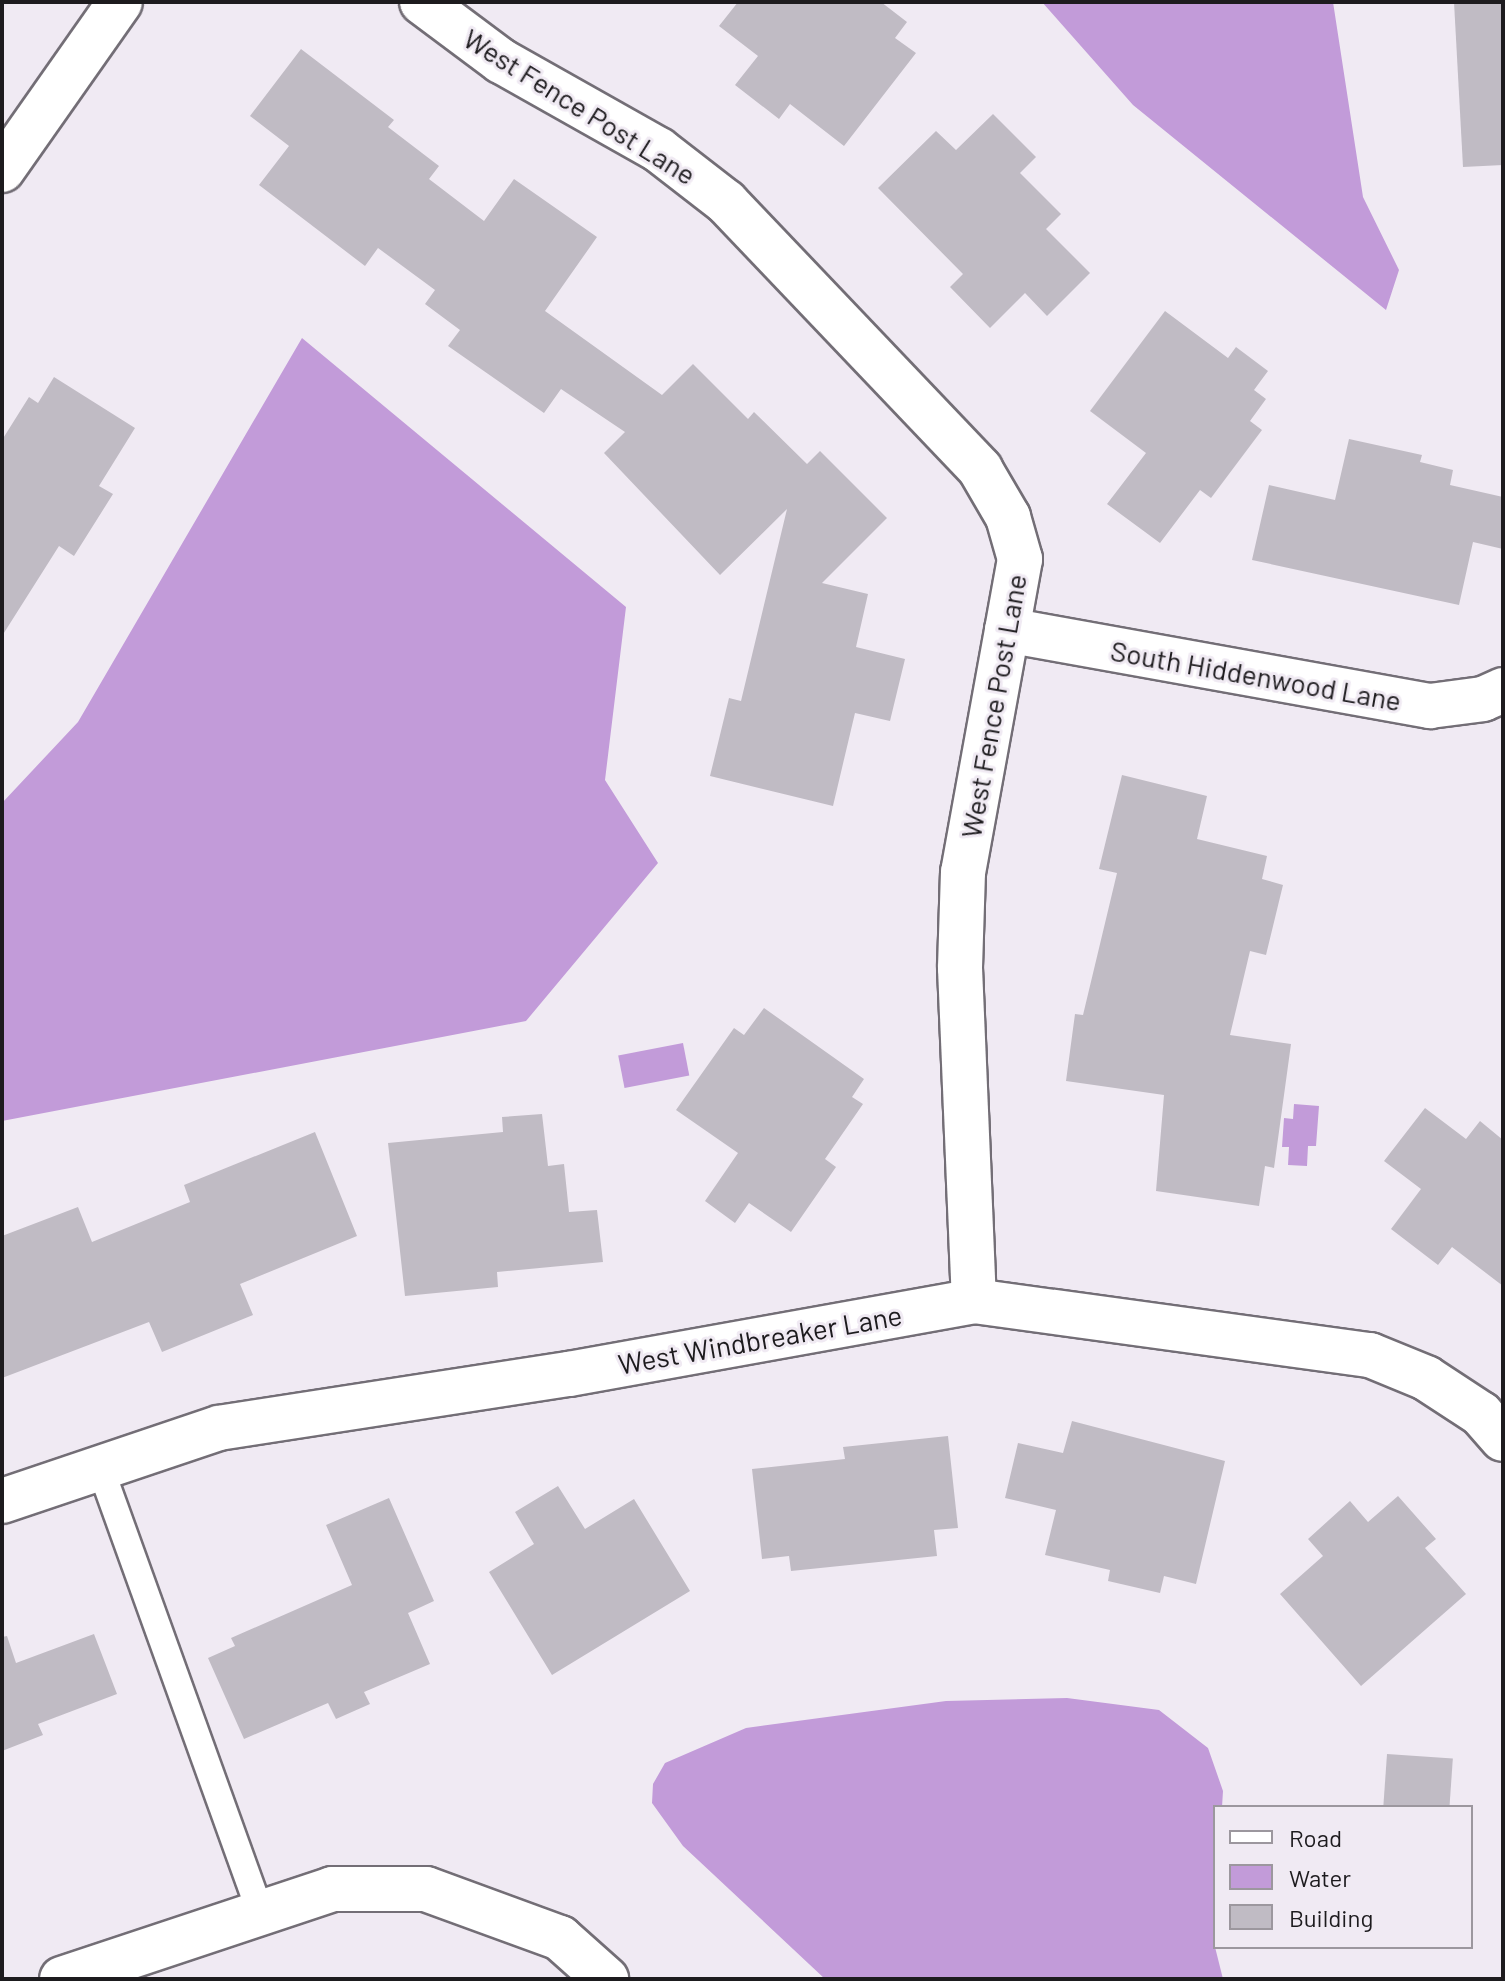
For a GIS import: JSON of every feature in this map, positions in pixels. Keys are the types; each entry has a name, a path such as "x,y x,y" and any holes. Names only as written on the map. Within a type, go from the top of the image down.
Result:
{"street":[{"path":"2,170 120,2"},
{"name":"West Fence Post Lane","path":"422,2 501,61 659,150 726,202 980,469 1008,517 1020,559 963,872 960,968 974,1301"},
{"name":"South Hiddenwood Lane","path":"1007,630 1430,706 1483,699 1503,690"},
{"name":"West Windbreaker Lane","path":"2,1501 219,1428 569,1374 974,1301 1370,1355 1426,1378 1481,1414 1503,1439"},
{"path":"62,1979 332,1889 426,1889 560,1938 606,1979"}],"lane":[{"path":"100,1467 260,1912"}],"water":[{"path":"1042,2 1333,2 1363,197 1399,270 1386,310 1133,105"},
{"path":"302,338 626,607 605,780 658,863 526,1021 2,1121 2,803 78,722"},
{"path":"683,1043 689,1075 625,1088 618,1056"},
{"path":"1294,1104 1319,1106 1316,1146 1308,1146 1307,1166 1288,1165 1289,1147 1282,1147 1284,1118 1293,1119"},
{"path":"1067,1698 1159,1710 1208,1748 1223,1791 1222,1805 1213,1805 1213,1949 1223,1979 825,1979 683,1846 652,1803 653,1784 665,1763 746,1728 946,1701"}],"building":[{"path":"738,2 881,2 907,22 895,38 916,53 844,146 790,104 779,119 735,85 758,56 719,26"},
{"path":"1454,2 1503,2 1503,165 1463,167"},
{"path":"301,49 394,120 388,127 439,166 429,179 484,221 514,179 597,237 545,311 662,395 693,364 748,419 754,412 807,464 820,451 887,518 822,583 868,594 856,647 905,659 890,721 855,713 833,806 710,776 729,698 741,701 787,509 720,575 604,453 625,432 561,389 544,413 448,346 460,330 425,304 435,290 378,248 365,266 259,185 289,146 250,116"},
{"path":"993,114 1036,157 1020,173 1061,214 1046,229 1090,273 1047,316 1025,293 990,328 950,287 963,274 878,188 936,131 956,150"},
{"path":"1165,311 1228,358 1236,347 1268,371 1254,390 1266,399 1250,421 1262,430 1211,498 1200,490 1160,543 1107,504 1146,453 1090,411"},
{"path":"54,377 135,428 99,486 113,494 74,556 59,546 2,636 2,440 29,397 38,403"},
{"path":"1349,439 1422,455 1420,462 1453,470 1450,485 1503,497 1503,549 1473,542 1459,605 1252,560 1269,485 1335,500"},
{"path":"1122,775 1207,796 1197,839 1267,856 1262,879 1283,885 1266,955 1250,951 1230,1035 1291,1044 1274,1168 1265,1166 1259,1206 1156,1191 1164,1095 1066,1081 1075,1014 1083,1015 1117,873 1099,869"},
{"path":"764,1008 864,1079 852,1097 863,1104 825,1159 836,1167 791,1232 749,1203 735,1223 705,1201 738,1153 676,1110 734,1028 744,1035"},
{"path":"1425,1108 1466,1139 1480,1121 1503,1140 1503,1286 1452,1247 1438,1265 1391,1229 1421,1189 1384,1161"},
{"path":"542,1114 548,1166 564,1164 569,1212 597,1210 603,1262 497,1272 498,1287 405,1296 388,1143 503,1132 502,1117"},
{"path":"315,1132 357,1236 240,1284 253,1315 162,1352 149,1322 2,1378 2,1236 78,1207 92,1242 190,1202 184,1185"},
{"path":"1072,1421 1225,1461 1196,1584 1164,1576 1160,1593 1108,1581 1110,1570 1045,1555 1056,1510 1005,1498 1018,1443 1063,1453"},
{"path":"948,1436 958,1528 934,1530 937,1556 791,1571 789,1556 762,1559 752,1469 845,1459 843,1447"},
{"path":"558,1486 585,1529 634,1499 690,1591 552,1675 489,1572 534,1544 515,1512"},
{"path":"1398,1496 1436,1539 1425,1548 1466,1594 1361,1686 1280,1594 1323,1556 1308,1539 1350,1501 1368,1522"},
{"path":"389,1498 434,1601 408,1613 430,1664 364,1692 370,1704 336,1719 328,1703 244,1739 208,1658 235,1646 231,1638 352,1585 326,1525"},
{"path":"94,1634 117,1694 38,1724 43,1735 2,1751 2,1637 7,1636 16,1663"},
{"path":"1387,1754 1453,1759 1450,1805 1383,1805"}]}
